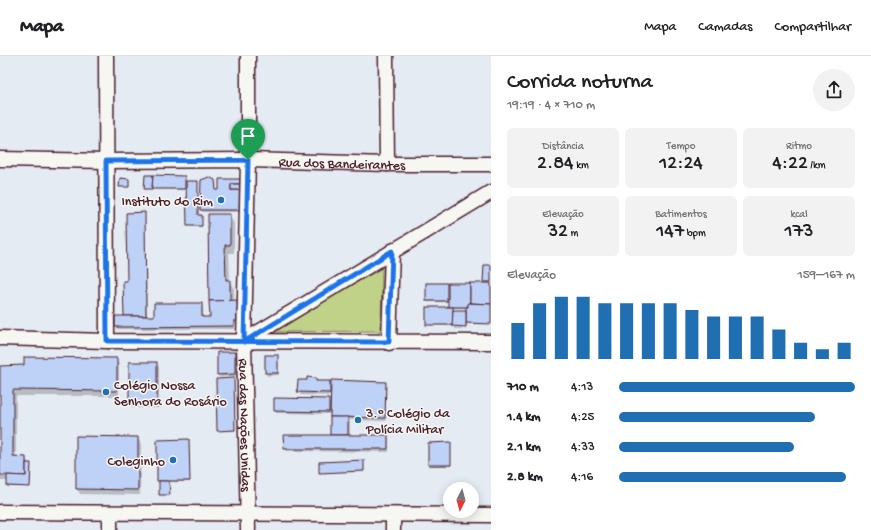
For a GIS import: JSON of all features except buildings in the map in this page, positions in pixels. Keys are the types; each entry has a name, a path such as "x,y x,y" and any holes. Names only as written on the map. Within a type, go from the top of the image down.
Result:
{"street":[{"path":"106,56 107,341"},
{"name":"Rua das Nações Unidas","path":"248,56 248,160 244,342 248,530"},
{"path":"386,56 387,164"},
{"name":"Rua dos Bandeirantes","path":"0,159 106,161 248,160 387,164 491,164"},
{"path":"244,342 491,192"},
{"path":"389,342 392,251"},
{"path":"0,338 107,341 491,342"},
{"path":"0,512 110,514 491,515"},
{"path":"110,514 110,530"},
{"path":"393,515 393,530"}],"green space":[{"path":"382,268 381,331 268,332"}],"place":[{"name":"Instituto do Rim","path":"221,200"},
{"name":"Colégio Nossa Senhora do Rosário","path":"106,392"},
{"name":"3.º Colégio da Polícia Militar","path":"358,420"},
{"name":"Coleginho","path":"173,460"}],"route":[{"path":"248,160 106,161 107,341 389,342 392,251 244,342 248,160"}]}
